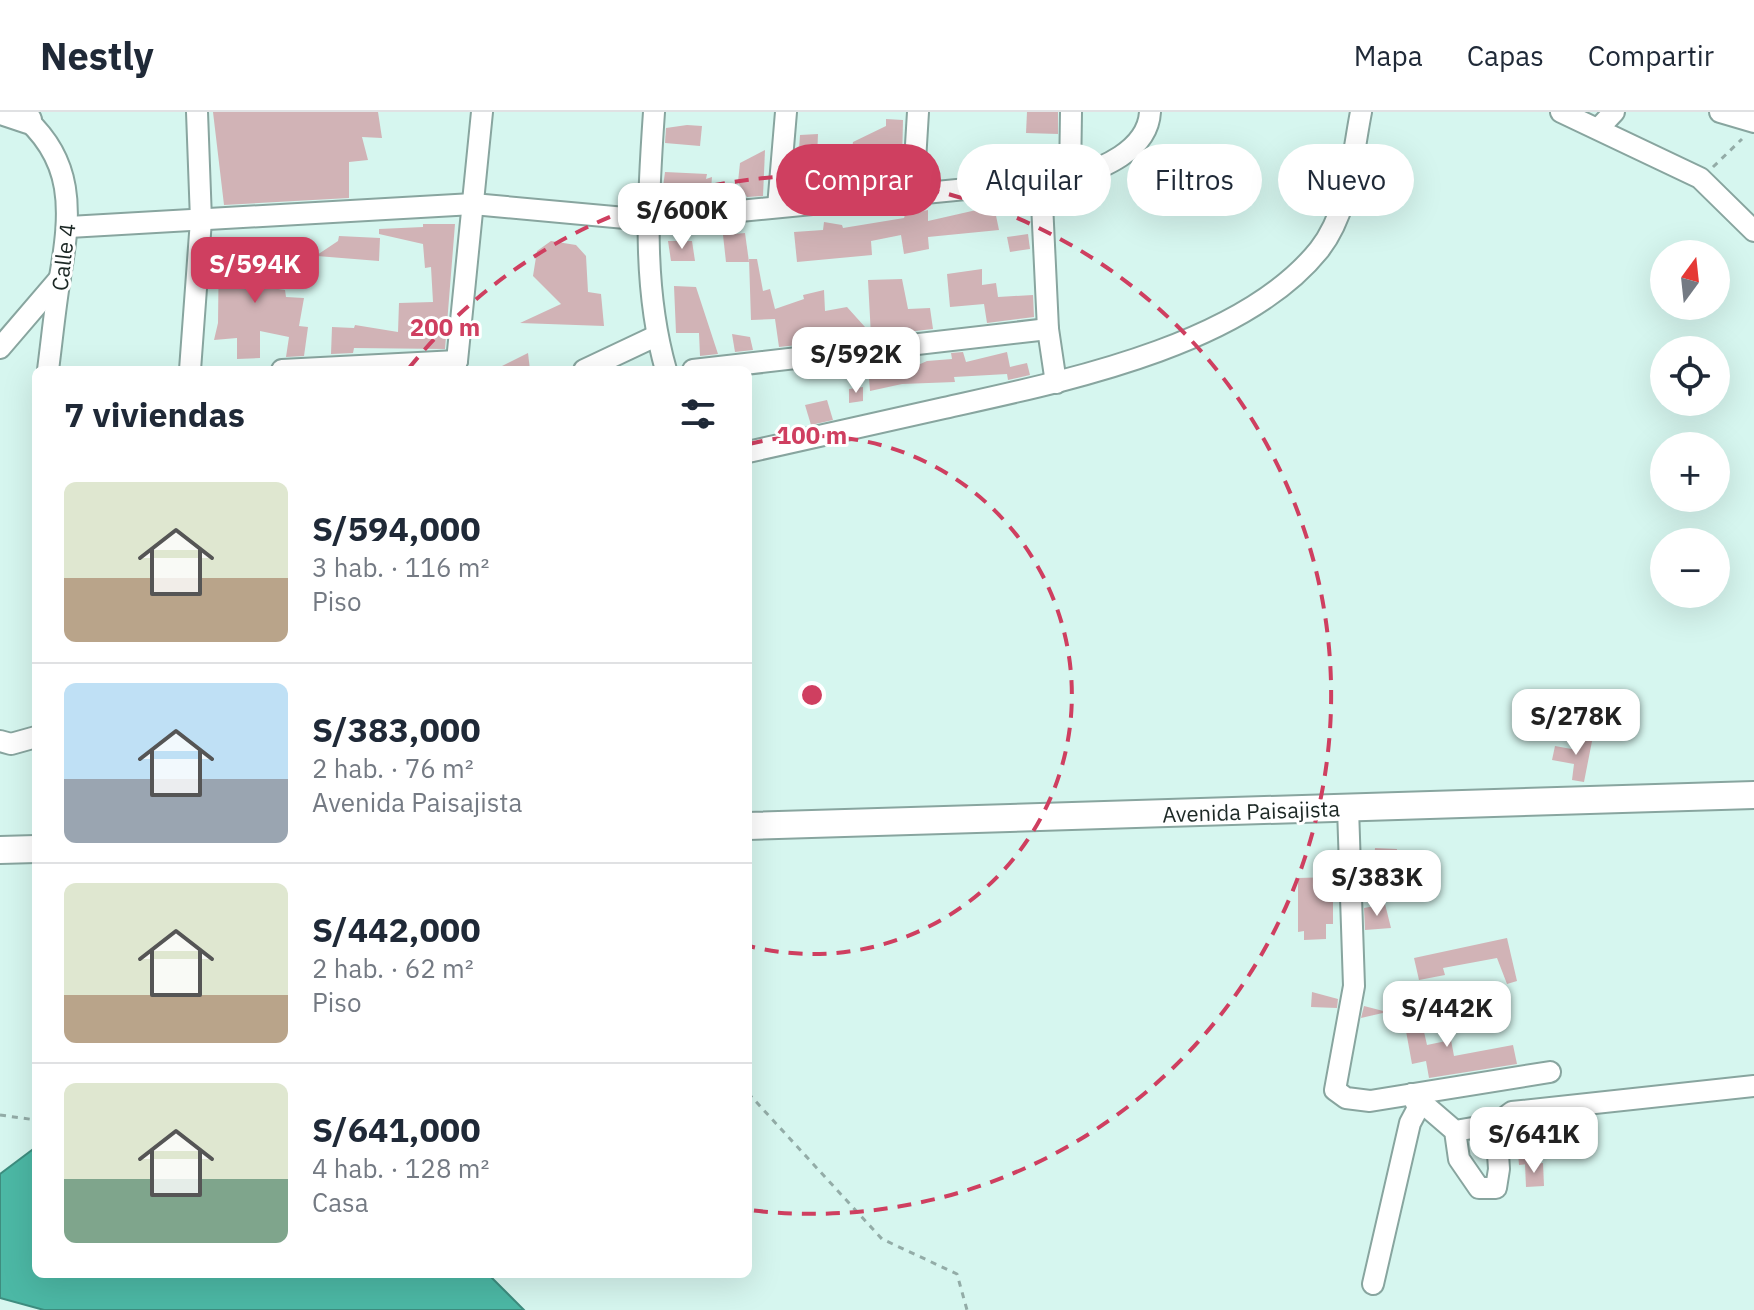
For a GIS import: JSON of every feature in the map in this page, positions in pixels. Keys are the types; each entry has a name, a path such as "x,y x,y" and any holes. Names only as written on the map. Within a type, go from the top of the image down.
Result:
{"main road":[{"name":"Avenida Paisajista","path":"752,826 1754,795"},
{"path":"0,850 32,849"}],"street":[{"path":"190,366 201,220 197,112"},
{"path":"455,366 482,112"},
{"path":"654,112 647,220 656,336 665,366"},
{"path":"783,144 786,112"},
{"path":"916,144 918,112"},
{"path":"1071,112 1071,144"},
{"path":"1111,163 1131,147 1149,122 1150,112"},
{"path":"752,451 1056,383 1196,337 1283,287 1319,250 1335,225 1346,189 1361,112"},
{"path":"1561,112 1700,178 1754,231"},
{"path":"1599,128 1614,112"},
{"path":"1720,112 1749,130"},
{"name":"Calle 4","path":"17,115 54,153 67,189 69,227 49,366"},
{"path":"69,227 473,204 647,220 776,207"},
{"path":"1043,216 1048,329 1056,383"},
{"path":"0,348 60,278"},
{"path":"728,366 1048,329"},
{"path":"592,366 656,336"},
{"path":"0,741 11,744 32,736"},
{"path":"1348,808 1354,986 1335,1090 1346,1098 1370,1101 1550,1072"},
{"path":"1455,1131 1496,1124 1512,1112 1754,1086"},
{"path":"1412,1094 1455,1131 1459,1159 1479,1188 1496,1188 1499,1169 1496,1124"},
{"path":"1373,1284 1410,1123 1418,1108 1412,1094"}],"path":[{"path":"1700,178 1749,130"},
{"path":"752,1097 882,1239 957,1274 967,1310"},
{"path":"0,1115 32,1119"}],"shaded area":[{"path":"32,1150 32,1278 492,1278 524,1310 44,1310 0,1298 0,1174"}],"building":[{"path":"213,112 378,112 382,138 362,137 368,160 349,162 349,198 224,205"},
{"path":"1027,112 1058,112 1058,134 1026,133"},
{"path":"886,119 903,120 902,144 853,144 853,142 886,126"},
{"path":"702,126 700,146 665,143 666,128"},
{"path":"818,134 818,144 799,144 800,135"},
{"path":"765,150 763,196 747,197 738,182 740,163"},
{"path":"665,172 707,174 706,179 712,177 710,201 694,202 694,191 663,187"},
{"path":"957,214 996,216 999,230 928,237 929,249 904,254 901,235 871,241 872,255 797,262 794,232 823,230 824,222 842,225 843,228 905,216 928,216 928,221"},
{"path":"423,224 455,224 445,349 354,348 353,353 331,354 332,327 354,328 355,325 398,332 399,303 433,302 431,267 425,268 423,244 379,234 379,229 423,227"},
{"path":"745,233 749,262 726,262 723,235"},
{"path":"1028,234 1030,249 1010,252 1007,237"},
{"path":"339,236 380,238 379,261 317,256 315,268 270,258 272,239 285,239 287,247 317,255 338,241"},
{"path":"219,240 242,240 245,261 278,265 272,288 285,290 286,297 304,298 299,326 308,327 304,356 286,357 289,337 260,331 260,358 237,359 237,338 214,340 218,323"},
{"path":"551,241 576,245 586,256 588,292 601,294 604,326 520,323 561,304 533,276 537,251"},
{"path":"668,241 692,241 695,261 671,261"},
{"path":"749,259 757,259 763,291 770,289 775,309 804,299 803,295 824,290 825,311 847,307 865,327 815,327 817,343 779,347 775,319 751,320"},
{"path":"982,269 982,285 996,283 998,297 1033,295 1034,317 987,323 984,304 950,307 947,274"},
{"path":"902,279 908,309 930,308 933,329 871,336 868,280"},
{"path":"674,286 696,287 718,354 700,356 699,333 676,333"},
{"path":"732,334 750,337 753,350 735,352"},
{"path":"963,352 966,362 1007,352 1010,367 1027,363 1030,375 1008,380 1007,374 954,377 955,382 902,384 870,391 868,366 899,362 900,373 927,361 952,359 951,353"},
{"path":"528,353 530,366 502,366"},
{"path":"863,387 863,401 849,403 849,389"},
{"path":"827,400 833,420 811,425 805,405"},
{"path":"1580,734 1593,736 1584,782 1572,780 1574,764 1552,760 1555,746 1577,750"},
{"path":"1375,848 1397,849 1395,881 1372,880"},
{"path":"1333,877 1333,924 1326,924 1326,939 1304,940 1304,931 1298,932 1298,878"},
{"path":"1385,904 1391,928 1365,930 1364,908"},
{"path":"1507,938 1517,981 1507,984 1497,958 1443,968 1445,975 1419,980 1414,958"},
{"path":"1312,992 1338,999 1337,1008 1311,1007"},
{"path":"1416,996 1427,1045 1451,1040 1454,1056 1513,1045 1517,1064 1429,1078 1426,1061 1412,1064 1400,998"},
{"path":"1364,1006 1387,1012 1361,1018"},
{"path":"1535,1141 1537,1163 1519,1165 1517,1142"},
{"path":"1543,1163 1544,1186 1526,1187 1525,1164"}]}
